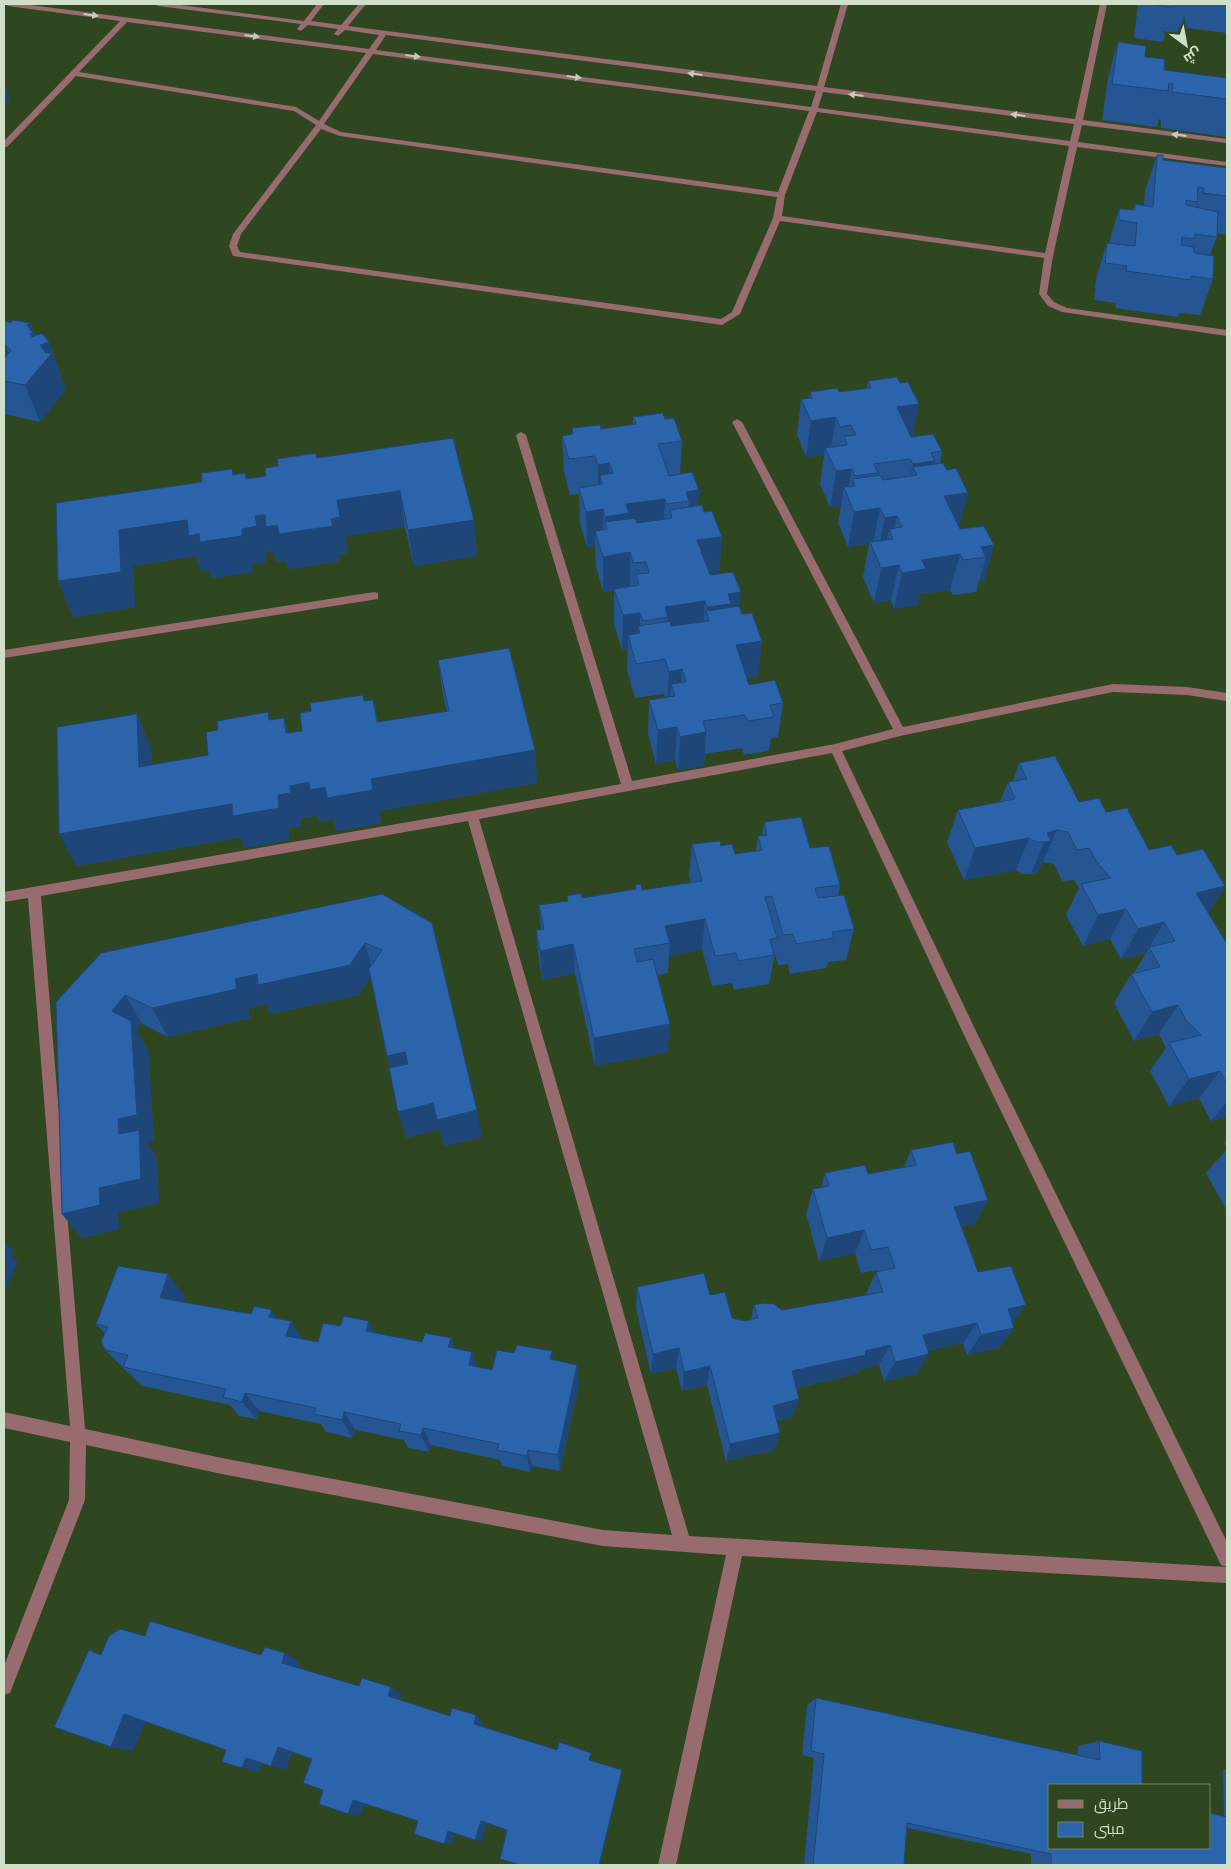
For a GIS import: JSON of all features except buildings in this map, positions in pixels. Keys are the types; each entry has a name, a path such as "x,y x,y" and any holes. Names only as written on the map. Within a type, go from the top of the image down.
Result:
{"street":[{"path":"8,4 370,50 1227,164"},
{"path":"158,4 1227,141"},
{"path":"293,41 321,4"},
{"path":"329,45 363,4"},
{"path":"383,34 320,124 236,234 233,246 236,254 722,322 736,314 776,218 781,195 814,109 844,4"},
{"path":"1104,4 1077,122 1043,294 1058,308 1227,333"},
{"path":"4,145 126,19"},
{"path":"74,73 296,110 340,134 781,195"},
{"path":"776,218 1049,256"},
{"path":"737,422 900,732"},
{"path":"522,435 628,787"},
{"path":"4,654 374,596"},
{"path":"4,897 472,816 835,748 900,732 1113,688 1187,691 1227,697"},
{"path":"835,748 974,1042 1227,1559"},
{"path":"472,816 683,1544"},
{"path":"4,1687 77,1500 78,1436 34,891"},
{"path":"4,1420 222,1466 603,1538 736,1548 1227,1575"},
{"path":"667,1865 736,1548"}]}
